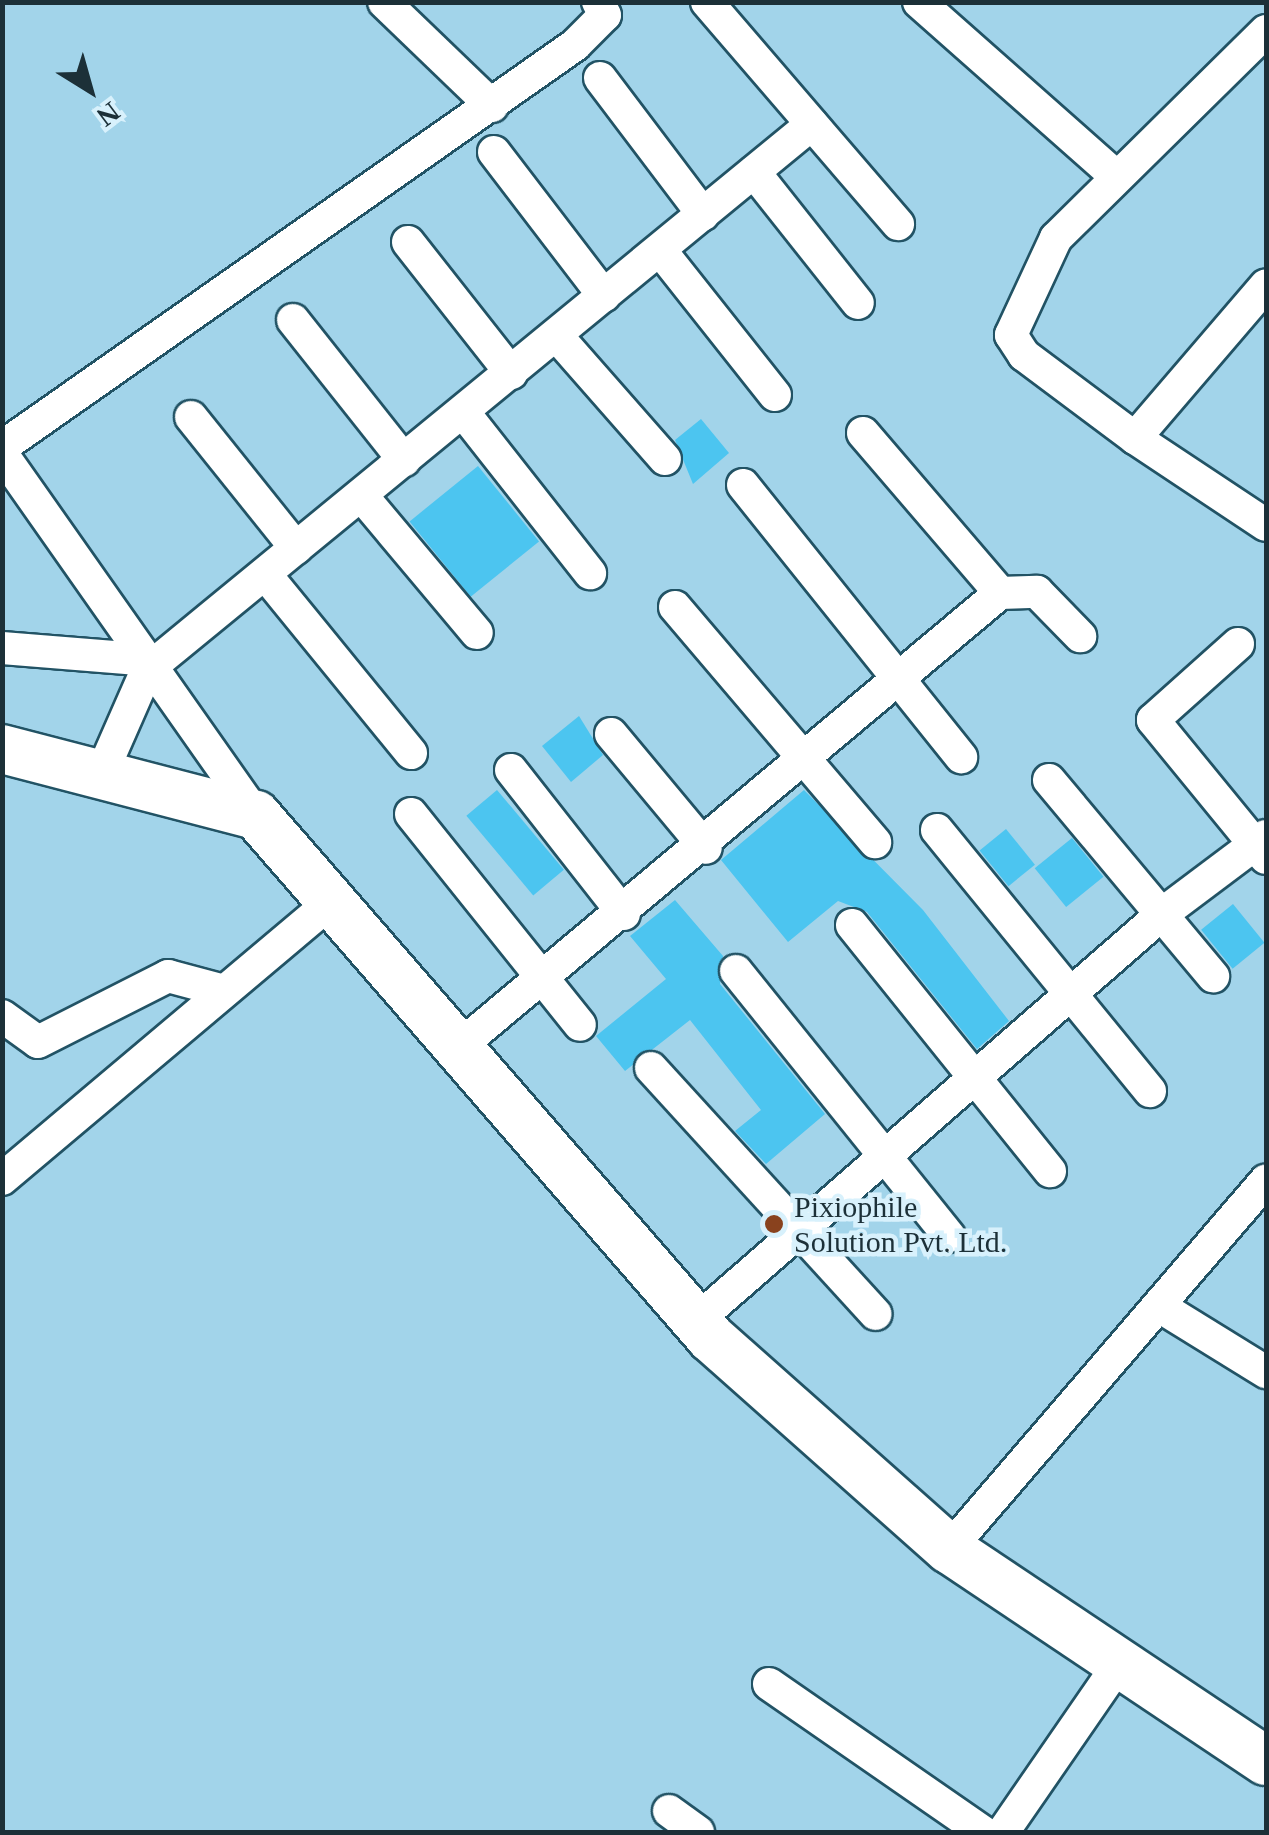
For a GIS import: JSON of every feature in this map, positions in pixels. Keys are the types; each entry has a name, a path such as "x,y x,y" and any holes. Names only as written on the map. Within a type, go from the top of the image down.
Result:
{"street":[{"path":"384,2 492,106"},
{"path":"598,2 605,14 596,28 492,106 2,450 143,664 256,815 328,904 696,1321 950,1548 1266,1760"},
{"path":"707,2 898,224"},
{"path":"919,2 1117,176"},
{"path":"1266,32 1056,238 1011,335 1024,355 1134,438 1266,525"},
{"path":"600,78 703,214"},
{"path":"100,777 143,664 265,574 812,124"},
{"path":"494,152 604,296"},
{"path":"754,172 858,303"},
{"path":"408,242 510,373"},
{"path":"660,250 775,395"},
{"path":"1134,438 1266,285"},
{"path":"293,320 404,460"},
{"path":"556,336 665,459"},
{"path":"464,413 590,573"},
{"path":"191,417 296,548"},
{"path":"863,433 1000,593"},
{"path":"742,485 961,757"},
{"path":"361,495 477,634"},
{"path":"265,574 410,753"},
{"path":"455,1050 706,848 1000,593 1037,592 1080,636"},
{"path":"675,607 875,842"},
{"path":"696,1321 1162,914 1263,846 1153,720 1238,644"},
{"path":"2,648 143,664"},
{"path":"611,734 706,848"},
{"path":"2,749 256,815"},
{"path":"511,770 624,914"},
{"path":"1049,780 1213,976"},
{"path":"411,814 580,1024"},
{"path":"937,830 1150,1090"},
{"path":"2,1179 328,904"},
{"path":"852,925 1050,1171"},
{"path":"736,970 950,1236"},
{"path":"2,1016 38,1042 168,976 224,991"},
{"path":"651,1068 804,1226 876,1314"},
{"path":"950,1548 1266,1181"},
{"path":"1159,1306 1266,1372"},
{"path":"1003,1832 1121,1661"},
{"path":"769,1684 983,1832"},
{"path":"669,1811 698,1832"}],"building":[{"path":"701,419 729,453 693,484 675,440"},
{"path":"478,466 539,541 471,597 410,521"},
{"path":"579,716 603,755 571,782 542,746"},
{"path":"497,790 564,870 533,895 466,816"},
{"path":"804,790 923,910 1009,1021 977,1049 867,912 838,901 788,942 721,860"},
{"path":"1006,829 1035,865 1009,886 980,850"},
{"path":"1072,838 1103,877 1066,907 1035,868"},
{"path":"675,900 723,956 720,984 825,1114 766,1164 735,1131 761,1110 690,1020 625,1071 596,1036 666,979 630,936"},
{"path":"1233,904 1264,943 1233,969 1201,930"}],"place":[{"name":"Pixiophile Solution Pvt. Ltd.","path":"774,1224"}]}
